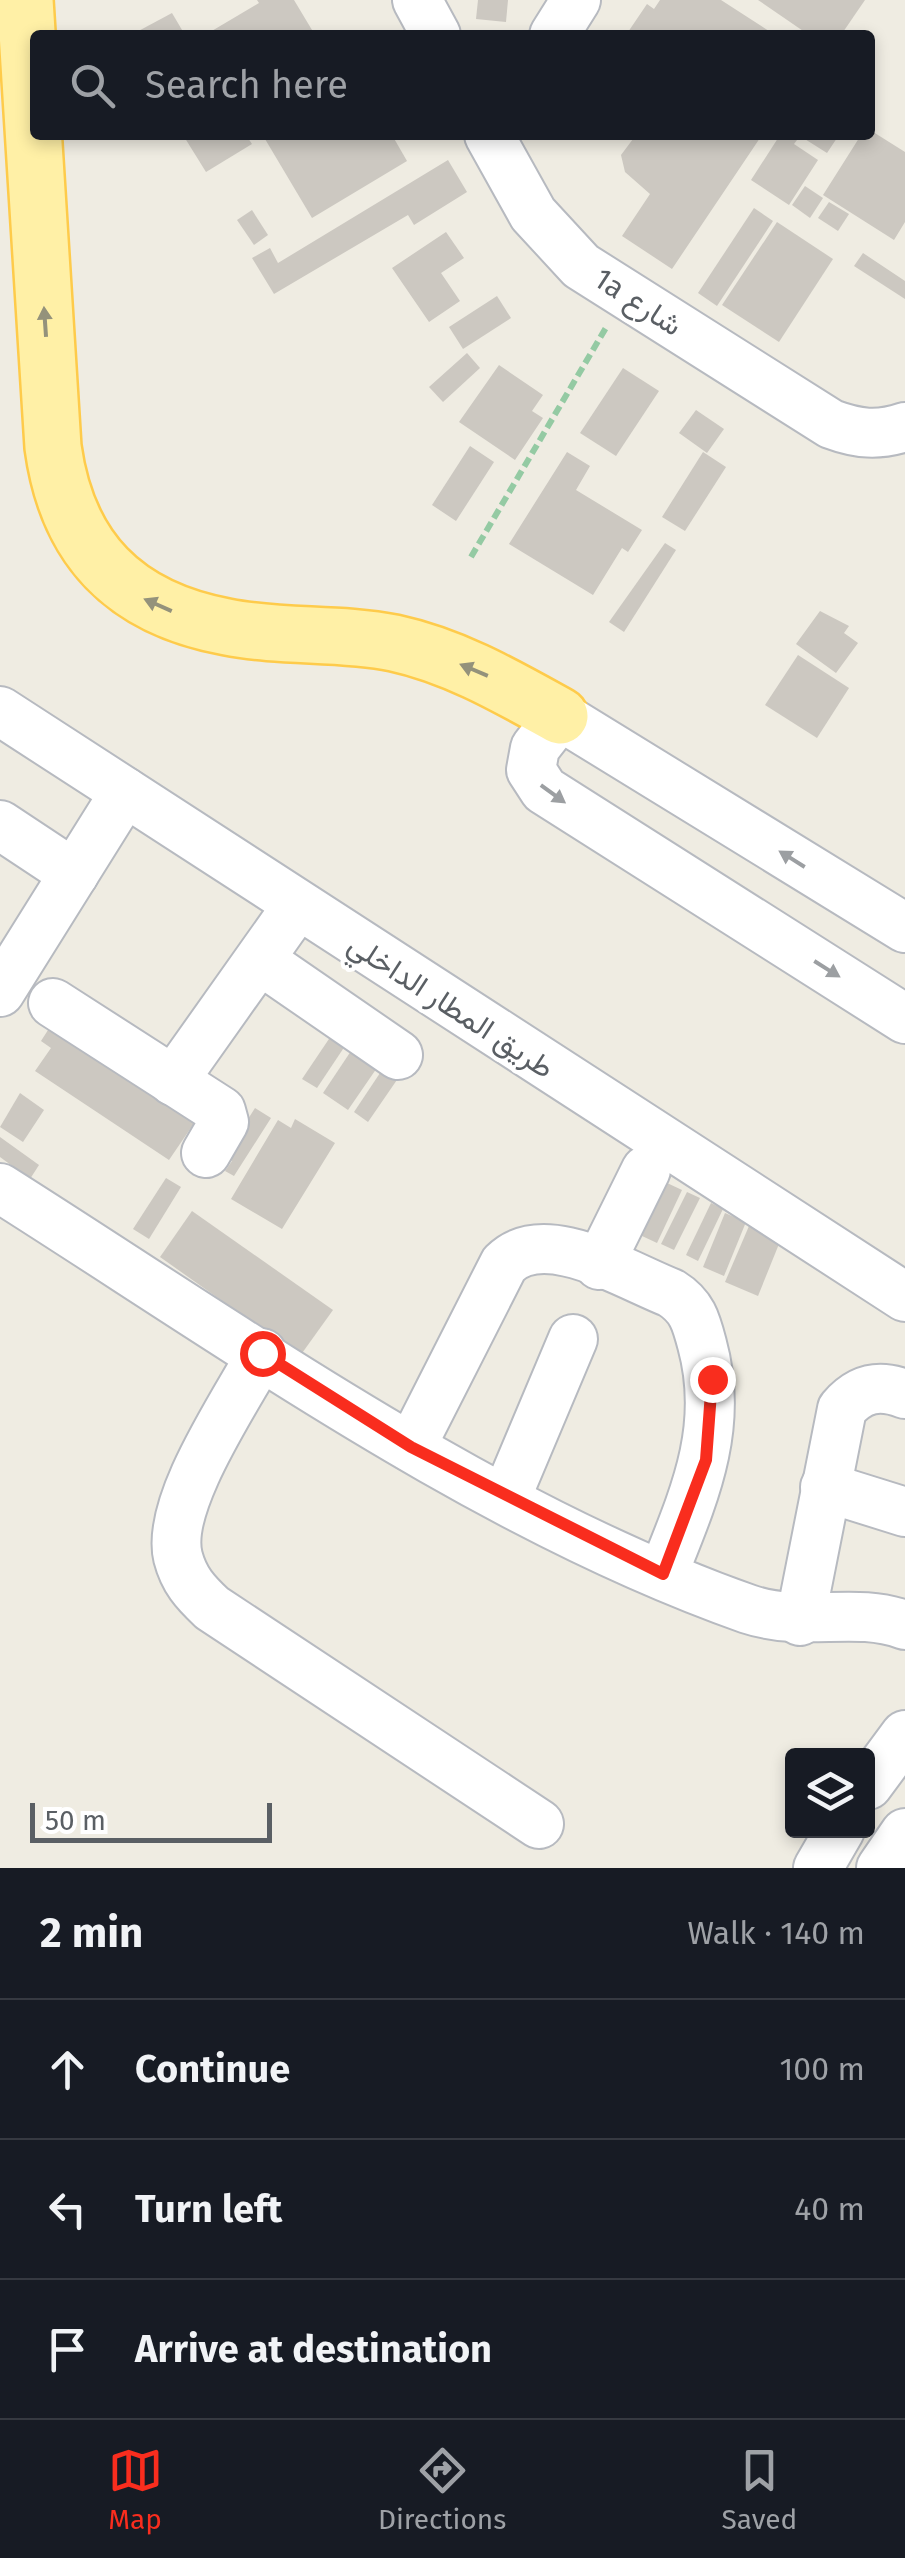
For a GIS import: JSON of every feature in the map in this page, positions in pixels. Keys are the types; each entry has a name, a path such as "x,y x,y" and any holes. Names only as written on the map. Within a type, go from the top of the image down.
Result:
{"main road":[{"path":"25,0 30,80"},
{"path":"34,140 59,489 74,530 104,568 142,598 186,617 229,628 394,643 483,673 560,716"}],"street":[{"path":"416,0 433,30"},
{"path":"557,30 576,0"},
{"name":"1a شارع","path":"495,140 533,214 581,266 831,424 879,434 904,431"},
{"name":"طريق المطار الداخلي","path":"0,711 905,1297"},
{"path":"905,928 560,716 531,758 536,781 544,790 905,1019"},
{"path":"0,992 125,792"},
{"path":"0,824 74,874"},
{"path":"173,1081 297,906"},
{"path":"260,960 398,1054"},
{"path":"53,1003 224,1116 206,1153"},
{"path":"599,1265 646,1170"},
{"path":"0,1188 411,1447 663,1574 746,1608 800,1621 870,1616 905,1625"},
{"path":"411,1447 504,1264 514,1254 541,1246 684,1300 696,1321 712,1379 706,1460 663,1574"},
{"path":"506,1498 573,1339"},
{"path":"262,1353 189,1492 178,1522 177,1554 188,1585 212,1608 539,1824"},
{"path":"800,1621 842,1408 866,1389 882,1387 905,1394"},
{"path":"824,1487 905,1512"},
{"path":"875,1775 905,1734"},
{"path":"818,1868 835,1838"}],"path":[{"path":"470,557 626,295"}],"building":[{"path":"257,0 294,0 312,30 213,30 259,3"},
{"path":"478,0 508,0 506,22 476,19"},
{"path":"660,0 721,0 767,30 629,30 647,4 654,9"},
{"path":"758,0 865,0 844,30 802,30"},
{"path":"172,13 182,30 140,30"},
{"path":"875,133 905,152 905,222 894,240 823,195 858,140 875,140"},
{"path":"186,140 249,140 252,144 206,172"},
{"path":"266,140 395,140 407,161 312,218"},
{"path":"632,140 759,140 672,269 622,236 650,194 625,172 621,155"},
{"path":"777,140 797,140 794,144 818,160 789,205 751,180"},
{"path":"806,140 836,140 827,153"},
{"path":"448,160 467,192 414,225 408,215 274,294 252,258 270,248 278,263"},
{"path":"805,186 823,198 810,218 792,205"},
{"path":"829,202 849,214 838,231 818,218"},
{"path":"754,208 773,221 717,306 698,293"},
{"path":"252,210 268,235 254,245 237,220"},
{"path":"777,222 833,259 779,342 722,305"},
{"path":"446,232 464,258 441,273 460,301 429,322 392,268"},
{"path":"863,253 905,281 905,299 854,266"},
{"path":"497,296 511,318 463,349 449,327"},
{"path":"467,353 480,368 443,402 429,387"},
{"path":"499,365 543,395 532,411 543,418 515,460 459,422"},
{"path":"623,368 659,391 616,456 580,433"},
{"path":"696,410 724,429 707,453 679,433"},
{"path":"470,446 494,462 456,521 432,505"},
{"path":"567,452 590,466 576,490 642,530 628,552 622,548 593,595 509,544"},
{"path":"703,452 726,467 685,531 662,517"},
{"path":"665,543 676,550 624,632 609,622"},
{"path":"820,611 849,626 844,633 858,643 836,673 796,644"},
{"path":"798,655 849,688 817,738 765,705"},
{"path":"57,1016 201,1113 169,1160 35,1071 51,1048 41,1041"},
{"path":"335,1030 349,1040 317,1088 302,1079"},
{"path":"355,1045 381,1062 348,1110 323,1093"},
{"path":"386,1064 401,1074 368,1122 354,1112"},
{"path":"20,1093 44,1110 23,1142 0,1127"},
{"path":"255,1108 271,1118 234,1176 225,1171 232,1161 224,1157"},
{"path":"295,1119 335,1143 282,1229 231,1199 278,1120 291,1128"},
{"path":"0,1137 39,1165 30,1179 0,1157"},
{"path":"650,1175 682,1190 657,1243 625,1228"},
{"path":"166,1178 181,1187 149,1239 133,1229"},
{"path":"687,1192 700,1198 674,1250 661,1244"},
{"path":"711,1203 723,1209 698,1261 686,1255"},
{"path":"192,1211 333,1310 300,1356 160,1257"},
{"path":"725,1213 746,1222 724,1276 703,1267"},
{"path":"749,1226 781,1239 758,1296 725,1282"}],"route":[{"path":"262,1353 411,1447 663,1574 706,1460 711,1434 712,1379"}]}
